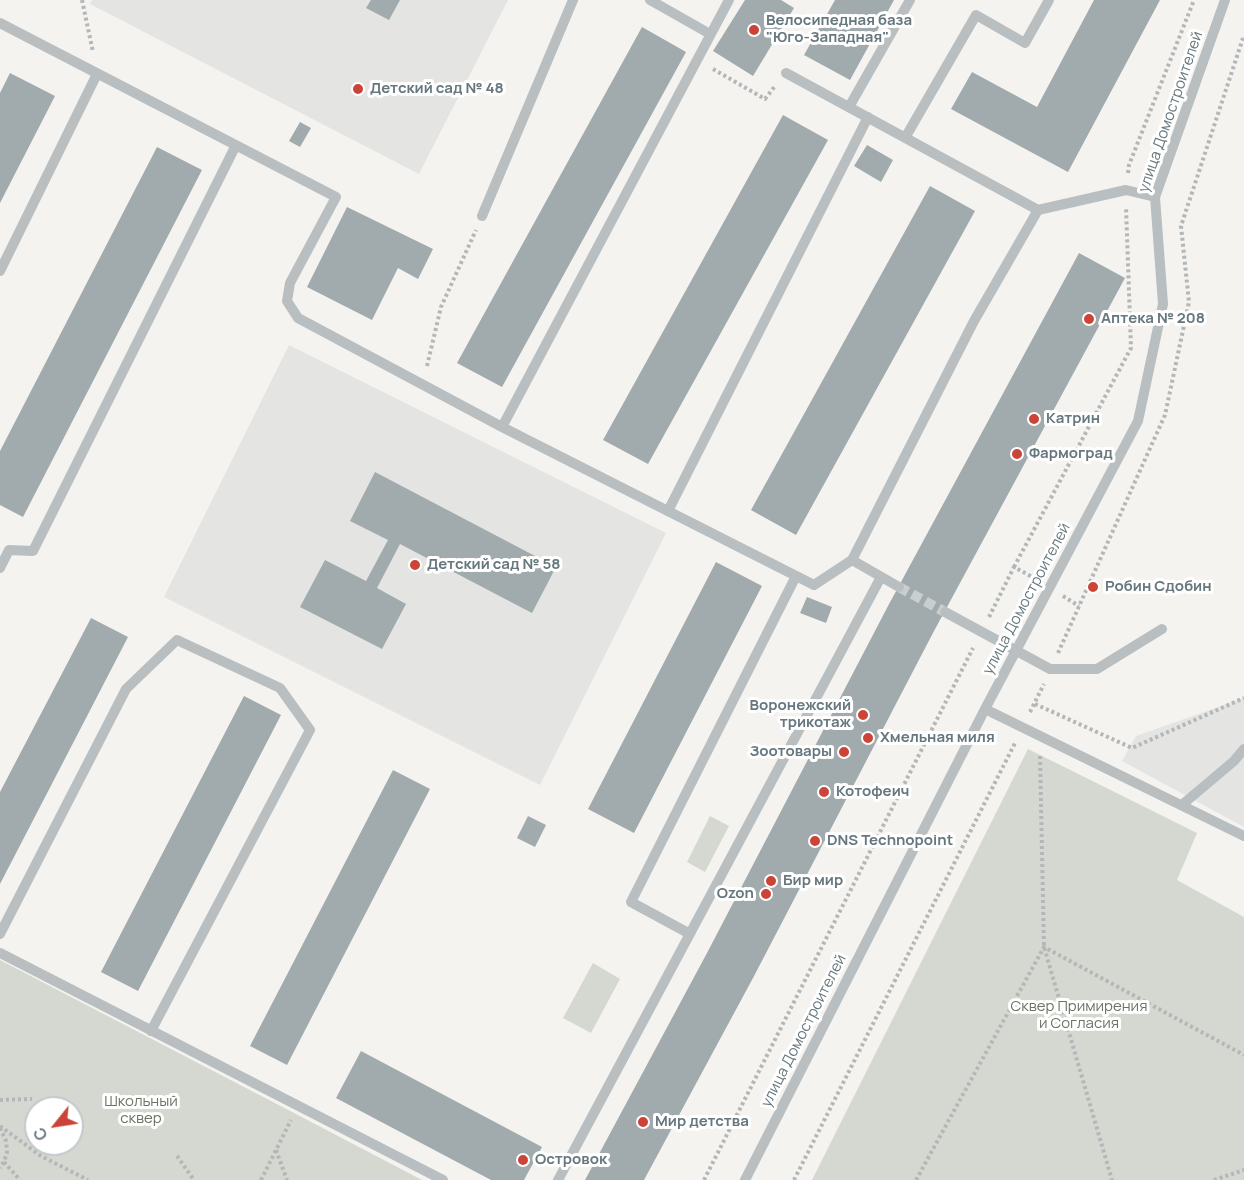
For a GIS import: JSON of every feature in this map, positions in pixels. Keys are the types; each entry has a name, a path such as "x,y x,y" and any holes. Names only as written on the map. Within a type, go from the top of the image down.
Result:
{"street":[{"path":"482,216 573,0"},
{"path":"650,0 710,34"},
{"path":"502,427 729,0"},
{"path":"849,107 910,0"},
{"path":"905,138 975,15 1025,43 1049,0"},
{"name":"улица Домостроителей","path":"745,1180 1016,651 1138,421 1162,304 1155,197 1225,0"},
{"path":"0,23 336,197 290,284 287,301 298,318 502,427 814,585 852,560 974,321 1038,210"},
{"path":"786,73 1038,210 1126,190 1155,197"},
{"path":"0,272 97,74"},
{"path":"668,511 868,117"},
{"path":"0,568 4,547 33,551 236,145"},
{"path":"852,560 898,587"},
{"path":"690,934 631,902 796,576"},
{"path":"558,1180 881,577"},
{"path":"945,612 1050,669 1097,669 1162,629"},
{"path":"0,934 126,689 177,640 280,688 310,730 151,1031"},
{"path":"986,709 1244,836"},
{"path":"1183,804 1234,761 1244,749"},
{"path":"0,953 443,1180"}],"path":[{"path":"82,0 97,74"},
{"path":"704,1180 1014,567 1131,348 1126,190 1129,165 1194,0"},
{"path":"697,59 765,99 786,73"},
{"path":"423,385 441,307 482,216"},
{"path":"1014,567 1079,606"},
{"path":"1035,704 1132,748 1244,698"},
{"path":"1039,734 1044,946 1112,1180"},
{"path":"1044,946 1244,1055"},
{"path":"916,1180 1044,946"},
{"path":"0,1100 24,1099"},
{"path":"261,1180 299,1106"},
{"path":"0,1127 6,1141 7,1152 0,1168"},
{"path":"0,1127 40,1156 88,1180"},
{"path":"276,1150 287,1180"},
{"path":"177,1156 194,1180"},
{"path":"4,1162 20,1180"},
{"path":"1214,1180 1244,1170"}],"shaded area":[{"name":"Детский сад № 48","path":"92,0 508,0 419,174 90,4"},
{"name":"Детский сад № 58","path":"289,345 666,533 540,785 164,597"},
{"path":"1244,698 1244,827 1122,761 1136,736"}],"green space":[{"name":"Сквер Примирения и Согласия","path":"1028,749 1197,833 1177,880 1244,917 1244,1180 812,1180"},
{"path":"710,816 729,826 705,872 687,862"},
{"name":"Школьный сквер","path":"0,960 422,1180 0,1180"},
{"path":"593,963 620,979 591,1033 563,1018"}],"building":[{"path":"371,0 400,0 389,20 366,8"},
{"name":"Велосипедная база \"Юго-Западная\"","path":"745,0 781,0 794,8 753,76 713,51"},
{"path":"835,0 894,0 850,80 804,55"},
{"path":"1094,0 1160,0 1068,172 951,109 972,72 1037,107"},
{"path":"642,27 686,52 502,387 457,363"},
{"path":"10,73 55,96 0,203 0,93"},
{"path":"783,115 828,140 648,464 603,440"},
{"path":"300,122 311,128 300,147 289,141"},
{"path":"867,145 893,160 881,182 854,166"},
{"path":"157,147 202,170 23,517 0,505 0,451"},
{"path":"930,186 975,211 796,535 751,510"},
{"path":"347,207 433,249 418,279 398,268 372,320 307,287"},
{"path":"1079,253 1125,278 934,631 753,978 644,1180 585,1180 707,953 888,606"},
{"path":"375,472 556,567 532,613 400,544 377,588 406,604 382,649 300,607 325,560 366,581 388,540 350,521"},
{"path":"716,562 762,586 634,833 588,809"},
{"path":"807,597 832,607 826,623 800,613"},
{"path":"91,618 128,637 0,884 0,792"},
{"path":"244,696 281,715 138,991 101,972"},
{"path":"393,770 430,789 287,1065 250,1046"},
{"path":"528,816 546,825 535,847 517,838"},
{"path":"361,1051 542,1147 524,1180 491,1180 336,1098"}],"tunnel":[{"path":"899,587 945,612"}],"place":[{"name":"Велосипедная база \"Юго-Западная\"","path":"754,30"},
{"name":"Детский сад № 48","path":"358,89"},
{"name":"Аптека № 208","path":"1089,319"},
{"name":"Катрин","path":"1034,419"},
{"name":"Фармоград","path":"1017,454"},
{"name":"Детский сад № 58","path":"415,565"},
{"name":"Робин Сдобин","path":"1093,587"},
{"name":"Воронежский трикотаж","path":"863,715"},
{"name":"Хмельная миля","path":"868,738"},
{"name":"Зоотовары","path":"844,752"},
{"name":"Котофеич","path":"824,792"},
{"name":"DNS Technopoint","path":"815,841"},
{"name":"Бир мир","path":"771,881"},
{"name":"Ozon","path":"766,894"},
{"name":"Мир детства","path":"643,1122"},
{"name":"Островок","path":"523,1160"}]}
